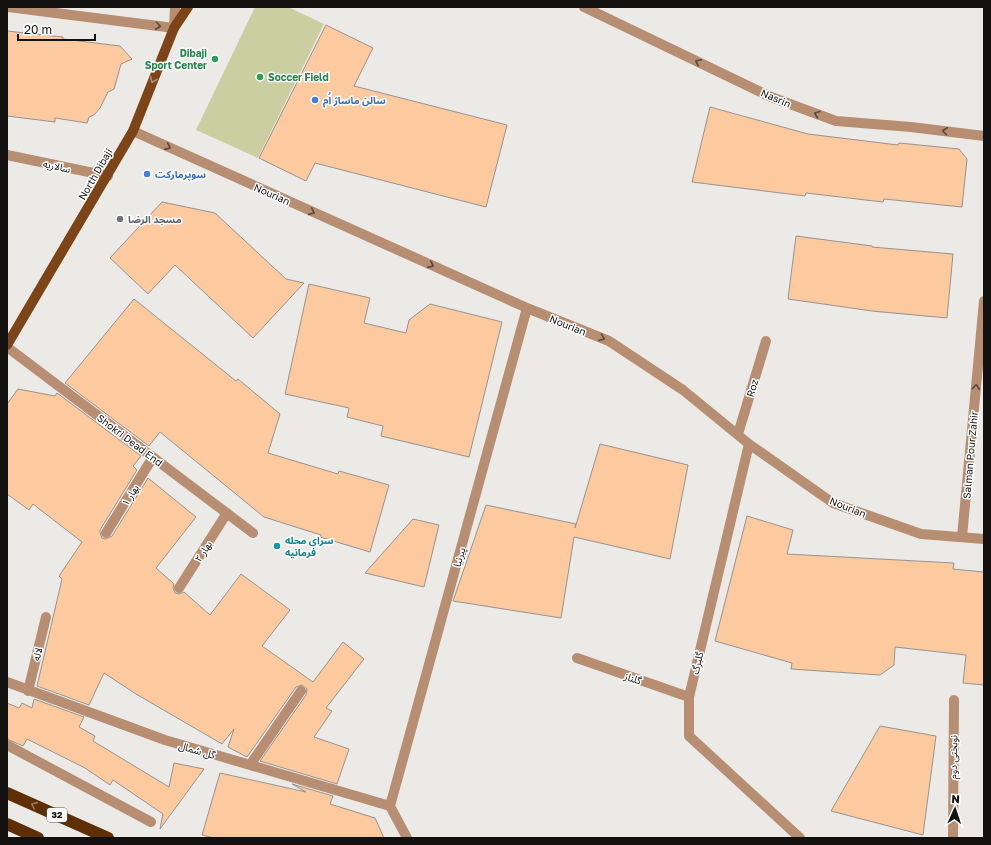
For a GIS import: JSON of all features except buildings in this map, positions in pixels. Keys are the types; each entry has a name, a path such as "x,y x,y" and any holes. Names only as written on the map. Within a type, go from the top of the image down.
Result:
{"highway":[{"name":"32","path":"7,793 108,838"},
{"path":"7,824 38,838"}],"main road":[{"name":"North Dibaji","path":"7,346 133,131 174,28 188,7"}],"street":[{"path":"8,7 174,28 174,7"},
{"name":"Nasrin","path":"584,7 771,97 836,121 911,127 984,136"},
{"name":"Nourian","path":"133,131 527,308 609,341 683,390 749,444 833,502 921,534 984,539"},
{"name":"سالاریه","path":"7,155 108,176"},
{"name":"Salman Pour Zahir","path":"962,537 984,301"},
{"name":"پیرنیا","path":"390,806 527,308"},
{"name":"Roz","path":"738,434 766,341"},
{"name":"Shokri Dead End","path":"7,346 253,533"},
{"name":"گلبرگ","path":"749,444 689,698 689,736 800,838"},
{"name":"بهار ۱","path":"106,533 153,457"},
{"name":"بهار ۲","path":"179,588 227,513"},
{"name":"لاله","path":"28,691 46,617"},
{"name":"گلناز","path":"577,658 689,698"},
{"name":"گل شمال","path":"7,682 28,691 165,740 390,806"},
{"path":"250,765 301,691"},
{"name":"نوبختی دوم","path":"953,838 954,700"},
{"path":"7,745 151,822"},
{"path":"390,806 407,838"}],"green space":[{"name":"Soccer Field","path":"255,7 288,7 324,24 258,158 196,130"}],"place":[{"name":"Dibaji Sport Center","path":"215,59"},
{"name":"Soccer Field","path":"260,77"},
{"name":"سالن ماساژ اُم","path":"315,100"},
{"name":"سوپرمارکت","path":"147,174"},
{"name":"مسجد الرضا","path":"120,219"},
{"name":"سرای محله فرمانیه","path":"277,546"}]}
